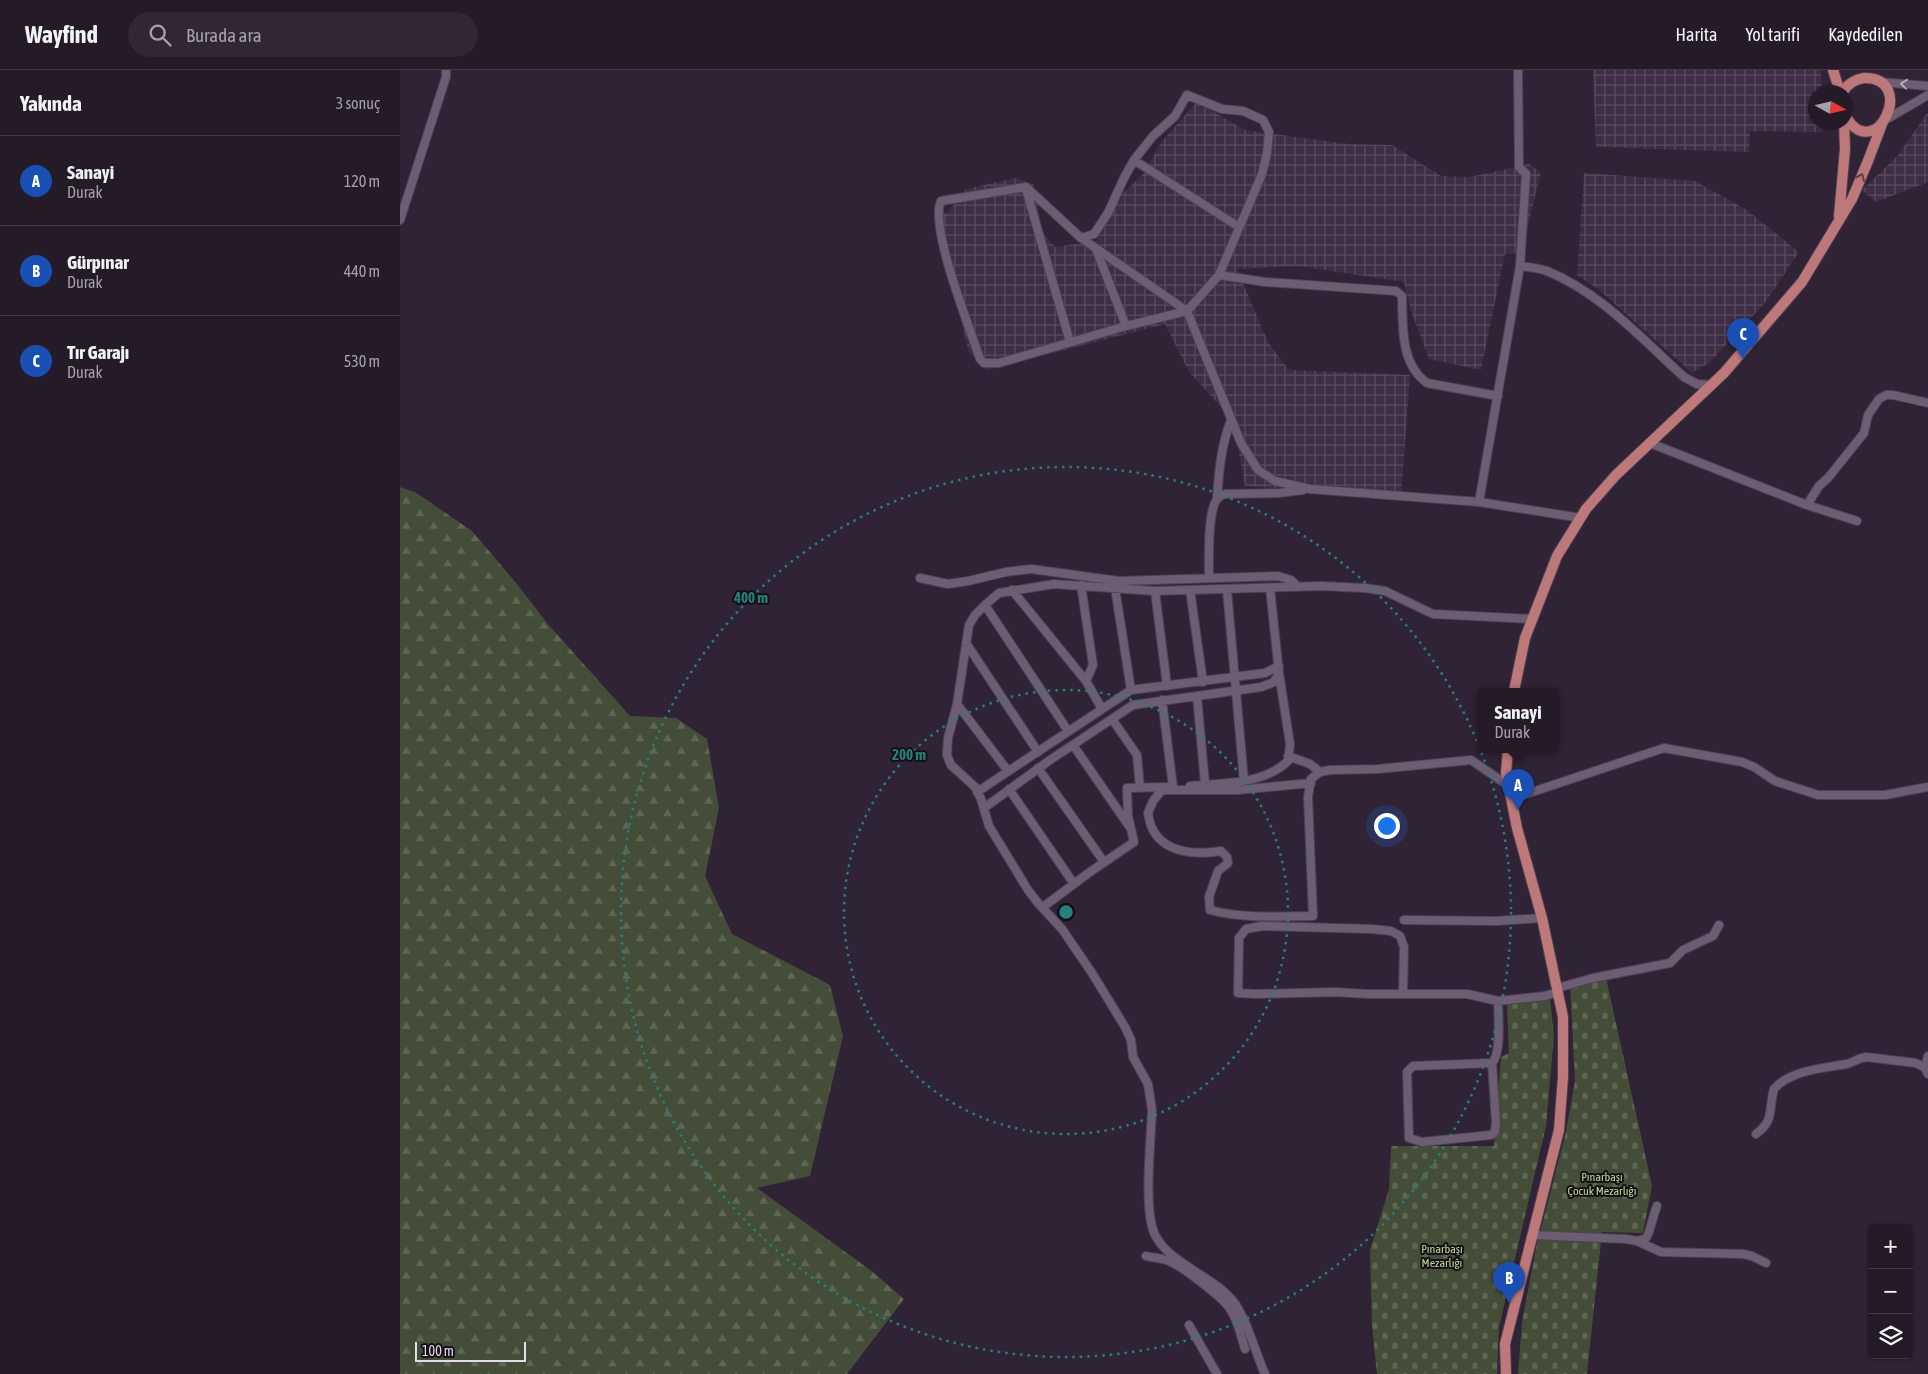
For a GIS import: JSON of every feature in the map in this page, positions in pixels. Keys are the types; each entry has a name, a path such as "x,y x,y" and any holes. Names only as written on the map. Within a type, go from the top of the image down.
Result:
{"main road":[{"path":"1833,70 1839,85"},
{"path":"1515,688 1525,638 1557,556 1586,509 1616,475 1712,385 1754,338 1802,282 1852,199 1890,102 1889,93 1885,85 1863,70"},
{"path":"1848,85 1856,80 1877,80"},
{"path":"1853,125 1864,131 1871,131 1884,121"},
{"path":"1838,220 1845,149 1844,130"},
{"path":"1506,1374 1505,1344 1559,1130 1564,1077 1563,1016 1542,918 1517,828 1506,773 1508,753"}],"street":[{"path":"400,220 446,77 446,70"},
{"path":"1479,502 1520,266 1526,174 1519,167 1518,70"},
{"path":"1877,80 1928,86"},
{"path":"1026,187 941,202 938,208 942,244 980,359 984,363 999,364 1126,326 1187,311 1218,275 1262,174 1268,153 1269,132 1263,120 1243,111 1222,109 1186,95 1175,116 1153,136 1134,160 1108,213 1094,234 1081,238"},
{"path":"1884,121 1928,95"},
{"path":"1134,160 1239,227"},
{"path":"1026,187 1081,238 1187,311 1241,443 1258,470 1275,481 1310,489 1479,502 1581,518"},
{"path":"1026,187 1070,342"},
{"path":"1096,249 1126,326"},
{"path":"1520,266 1546,270 1584,290 1610,309 1684,378 1696,384 1712,385"},
{"path":"1218,275 1265,282 1396,291 1402,296 1404,338 1408,357 1420,378 1427,383 1498,396"},
{"path":"1807,505 1819,486 1845,459 1864,433 1868,415 1879,399 1886,395 1893,395 1928,403"},
{"path":"1209,577 1210,529 1214,507 1218,498 1219,469 1224,439 1231,420"},
{"path":"1650,443 1807,505 1857,521"},
{"path":"1218,498 1225,494 1278,493 1310,489"},
{"path":"920,578 948,584 1006,572 1031,570 1119,581 1278,576 1291,580 1298,587"},
{"path":"1265,1374 1240,1312 1233,1301 1224,1292 1170,1252 1156,1235 1149,1212 1152,1110 1148,1084 1133,1057 1131,1040 1125,1027 1062,929 1033,896 1002,849 989,826 975,787 951,765 947,755 948,738 957,704 970,625 975,615 999,594 1012,590 1054,584 1155,591 1298,587 1365,588 1385,592 1433,614 1533,618"},
{"path":"1080,585 1093,665 1086,681"},
{"path":"1115,588 1131,690"},
{"path":"1043,907 1134,842 1128,816 1127,788 1173,787 1244,781 1280,768 1288,761 1290,744 1270,588"},
{"path":"1012,590 1086,681 1102,709"},
{"path":"1190,590 1203,682"},
{"path":"1227,590 1244,781"},
{"path":"1155,591 1167,686"},
{"path":"985,605 1068,731"},
{"path":"966,643 1038,752"},
{"path":"977,792 1131,690 1235,678 1279,669"},
{"path":"984,808 1038,768 1133,705 1261,687 1274,682 1279,669"},
{"path":"1197,696 1205,784"},
{"path":"1162,700 1173,787"},
{"path":"957,704 1008,771"},
{"path":"1112,719 1137,755 1140,788"},
{"path":"1073,744 1131,830"},
{"path":"1512,800 1664,748 1742,762 1754,767 1775,781 1818,795 1885,795 1928,787"},
{"path":"1288,756 1310,764 1320,772"},
{"path":"1310,783 1237,790 1162,790 1153,801 1148,814 1153,830 1163,842 1180,851 1206,854 1222,851 1227,857 1228,863 1218,871 1209,897 1210,910 1222,914 1313,916 1308,797 1311,779 1320,772 1378,769 1471,760 1509,786"},
{"path":"1038,768 1104,862"},
{"path":"1009,789 1074,884"},
{"path":"1404,920 1496,921 1542,918"},
{"path":"1403,994 1404,947 1400,936 1391,931 1262,926 1246,928 1239,938 1238,993 1334,992 1369,994 1403,994 1467,994 1498,1002 1545,996 1593,978 1670,963 1683,950 1713,936 1719,925"},
{"path":"1492,1063 1495,1132 1491,1135 1422,1142 1409,1138 1407,1072 1413,1066 1492,1063 1496,1060 1498,1002"},
{"path":"1926,1071 1928,1056"},
{"path":"1756,1134 1766,1127 1770,1118 1774,1089 1782,1082 1803,1071 1853,1062 1858,1058 1866,1057 1916,1063 1926,1071"},
{"path":"1637,1241 1646,1238 1649,1234 1652,1218 1657,1206"},
{"path":"1532,1235 1637,1241 1661,1252 1743,1254 1766,1263"},
{"path":"1146,1256 1169,1261 1187,1272 1228,1306 1237,1324 1245,1349"},
{"path":"1189,1325 1217,1374"}],"shaded area":[{"path":"1593,70 1821,70 1822,85 1808,85 1808,130 1823,130 1823,132 1750,131 1749,152 1596,147"},
{"path":"1197,102 1245,130 1348,144 1392,145 1441,176 1470,177 1529,164 1541,172 1521,253 1505,254 1481,370 1429,359 1411,311 1404,282 1298,266 1237,269 1268,342 1289,370 1410,375 1401,497 1245,486 1233,420 1189,372 1165,324 987,370 969,352 935,215 947,213 966,189 1015,178 1033,184 1043,233 1055,247 1096,241 1120,196 1143,174 1162,141"},
{"path":"1928,112 1928,182 1876,202 1862,190 1898,155"},
{"path":"1584,173 1695,181 1747,210 1799,252 1765,303 1709,363 1692,373 1598,289 1577,275"}],"green space":[{"path":"400,487 415,492 472,531 547,623 630,716 676,718 707,739 719,808 705,876 732,934 830,985 843,1036 810,1176 757,1188 873,1272 904,1299 847,1374 400,1374"},
{"name":"Pınarbaşı Çocuk Mezarlığı","path":"1606,978 1652,1186 1643,1233 1602,1232 1587,1374 1518,1374 1522,1322 1536,1248 1565,1136 1575,1081 1570,985"},
{"name":"Pınarbaşı Mezarlığı","path":"1550,998 1554,1036 1546,1126 1499,1327 1497,1374 1377,1374 1372,1326 1370,1250 1389,1189 1391,1146 1494,1146 1501,1057 1509,1053 1507,1004"}],"place":[{"name":"Tır Garajı","path":"1743,359"},
{"name":"Sanayi","path":"1518,810"},
{"name":"Gürpınar","path":"1509,1303"}]}
